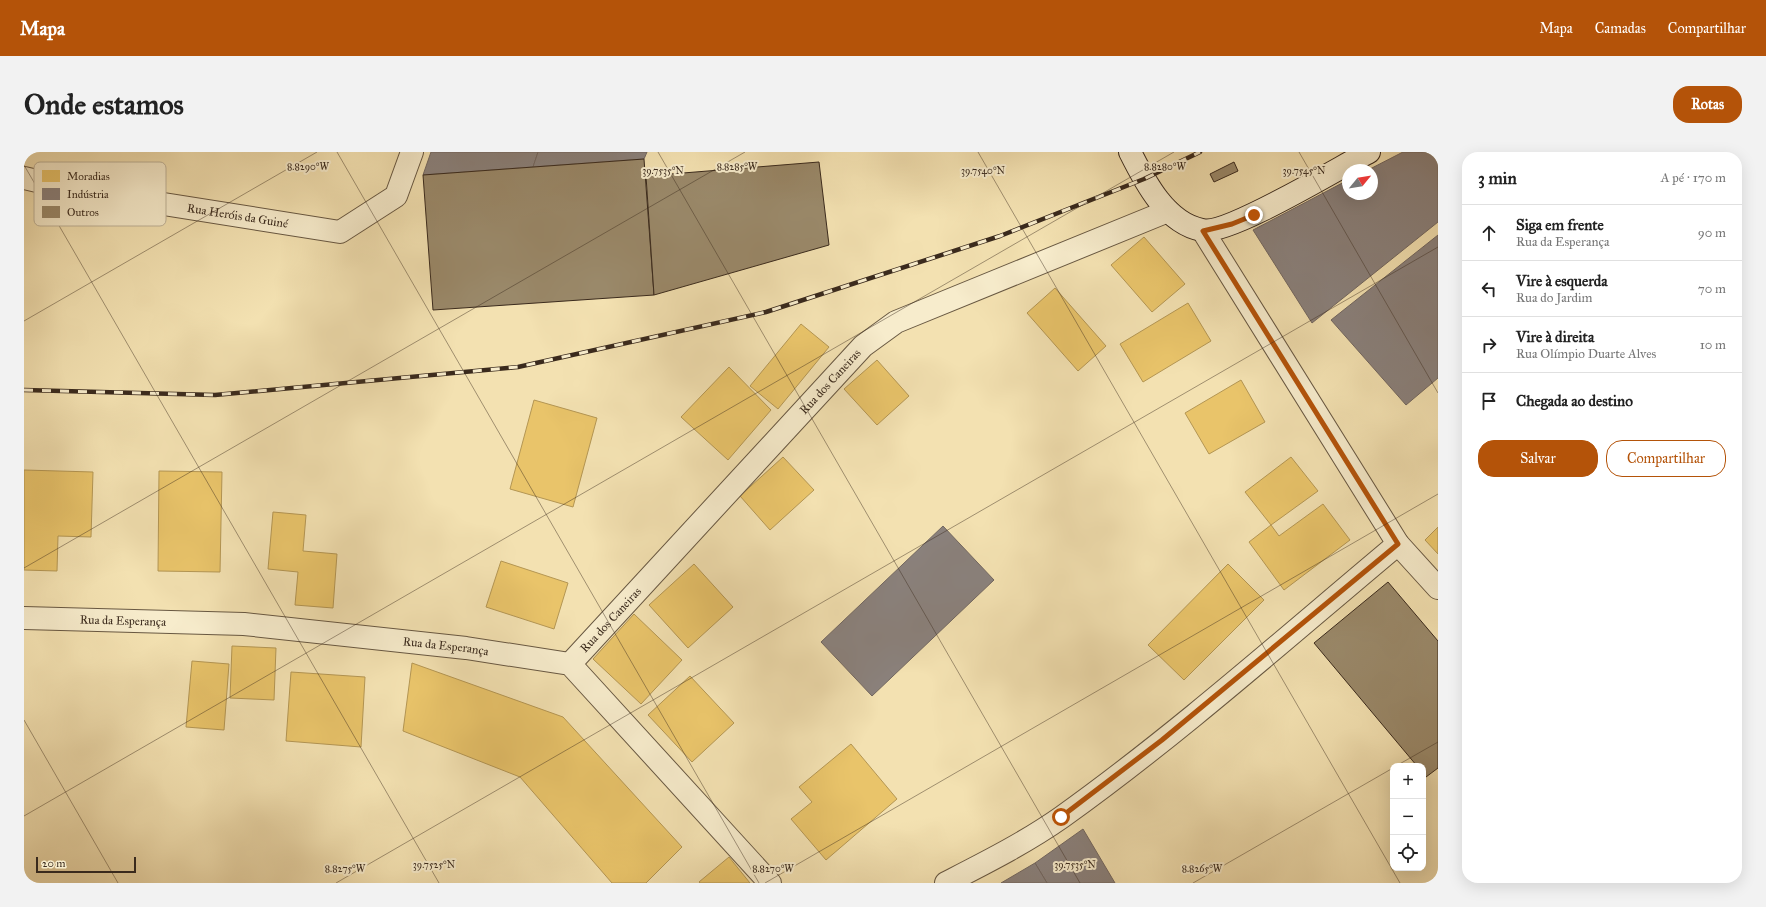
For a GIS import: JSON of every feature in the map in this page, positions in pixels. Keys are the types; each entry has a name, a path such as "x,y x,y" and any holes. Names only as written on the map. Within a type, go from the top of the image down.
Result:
{"street":[{"name":"Rua Heróis da Guiné","path":"166,204 340,232 396,196 412,152"},
{"path":"1130,152 1144,179 1168,211 1188,226 1203,231 1232,224 1254,215 1368,152"},
{"name":"Rua Heróis da Guiné","path":"24,178 34,180"},
{"name":"Rua dos Caneiras","path":"570,664 869,342 896,322 1168,211"},
{"path":"1203,231 1398,544 1438,588"},
{"path":"946,883 1006,852 1061,817 1162,740 1398,544"},
{"name":"Rua da Esperança","path":"24,618 244,624 466,648 570,664"},
{"path":"570,664 770,883"}],"building: Moradias":[{"path":"1144,237 1185,284 1152,312 1111,265"},
{"path":"1055,288 1106,346 1078,371 1027,313"},
{"path":"1188,303 1211,341 1143,382 1120,344"},
{"path":"801,324 829,347 778,409 750,386"},
{"path":"877,360 909,396 877,425 844,389"},
{"path":"729,367 771,410 728,460 681,417"},
{"path":"1241,380 1265,422 1209,454 1185,413"},
{"path":"534,400 597,418 573,507 510,489"},
{"path":"783,457 814,490 770,530 740,496"},
{"path":"1291,457 1318,491 1271,525 1245,492"},
{"path":"24,470 93,472 91,537 58,536 57,571 24,570"},
{"path":"159,471 222,472 220,572 158,571"},
{"path":"1323,504 1350,540 1284,590 1249,542 1271,525 1279,536"},
{"path":"273,512 306,515 303,551 337,554 333,608 295,605 298,572 268,569"},
{"path":"1438,527 1438,554 1425,540"},
{"path":"501,561 568,583 554,629 486,607"},
{"path":"694,564 733,607 688,648 649,605"},
{"path":"1228,564 1264,600 1184,680 1148,645"},
{"path":"634,614 682,660 641,704 593,659"},
{"path":"232,646 276,648 274,700 230,698"},
{"path":"192,661 229,664 224,730 186,727"},
{"path":"412,663 563,717 682,847 646,883 612,883 520,777 403,731"},
{"path":"291,672 365,677 361,747 286,741"},
{"path":"690,676 734,723 692,762 648,715"},
{"path":"851,744 897,799 826,860 791,819 812,802 799,787"},
{"path":"729,857 750,883 699,882"}],"building: Indústria":[{"path":"431,152 538,152 533,167 423,175"},
{"path":"538,152 647,152 644,159 533,167"},
{"path":"1403,152 1438,152 1438,222 1312,323 1253,230 1342,183 1342,200 1378,200 1378,165"},
{"path":"1438,235 1438,378 1406,405 1331,320"},
{"path":"943,526 994,580 872,696 821,642"},
{"path":"1083,829 1115,883 1047,883 1035,863"},
{"path":"1035,863 1047,883 1001,883"}],"building: Outros":[{"path":"644,159 654,295 433,310 423,175"},
{"path":"819,162 829,245 654,295 646,176"},
{"path":"1234,162 1238,171 1214,182 1210,174"},
{"path":"1388,582 1438,641 1438,768 1426,777 1426,763 1414,763 1314,643"}],"railway":[{"path":"24,390 215,395 518,367 766,312 1000,236 1144,179 1200,152"}],"route":[{"path":"1061,817 1162,740 1398,544 1203,231 1232,224 1254,215"}]}
